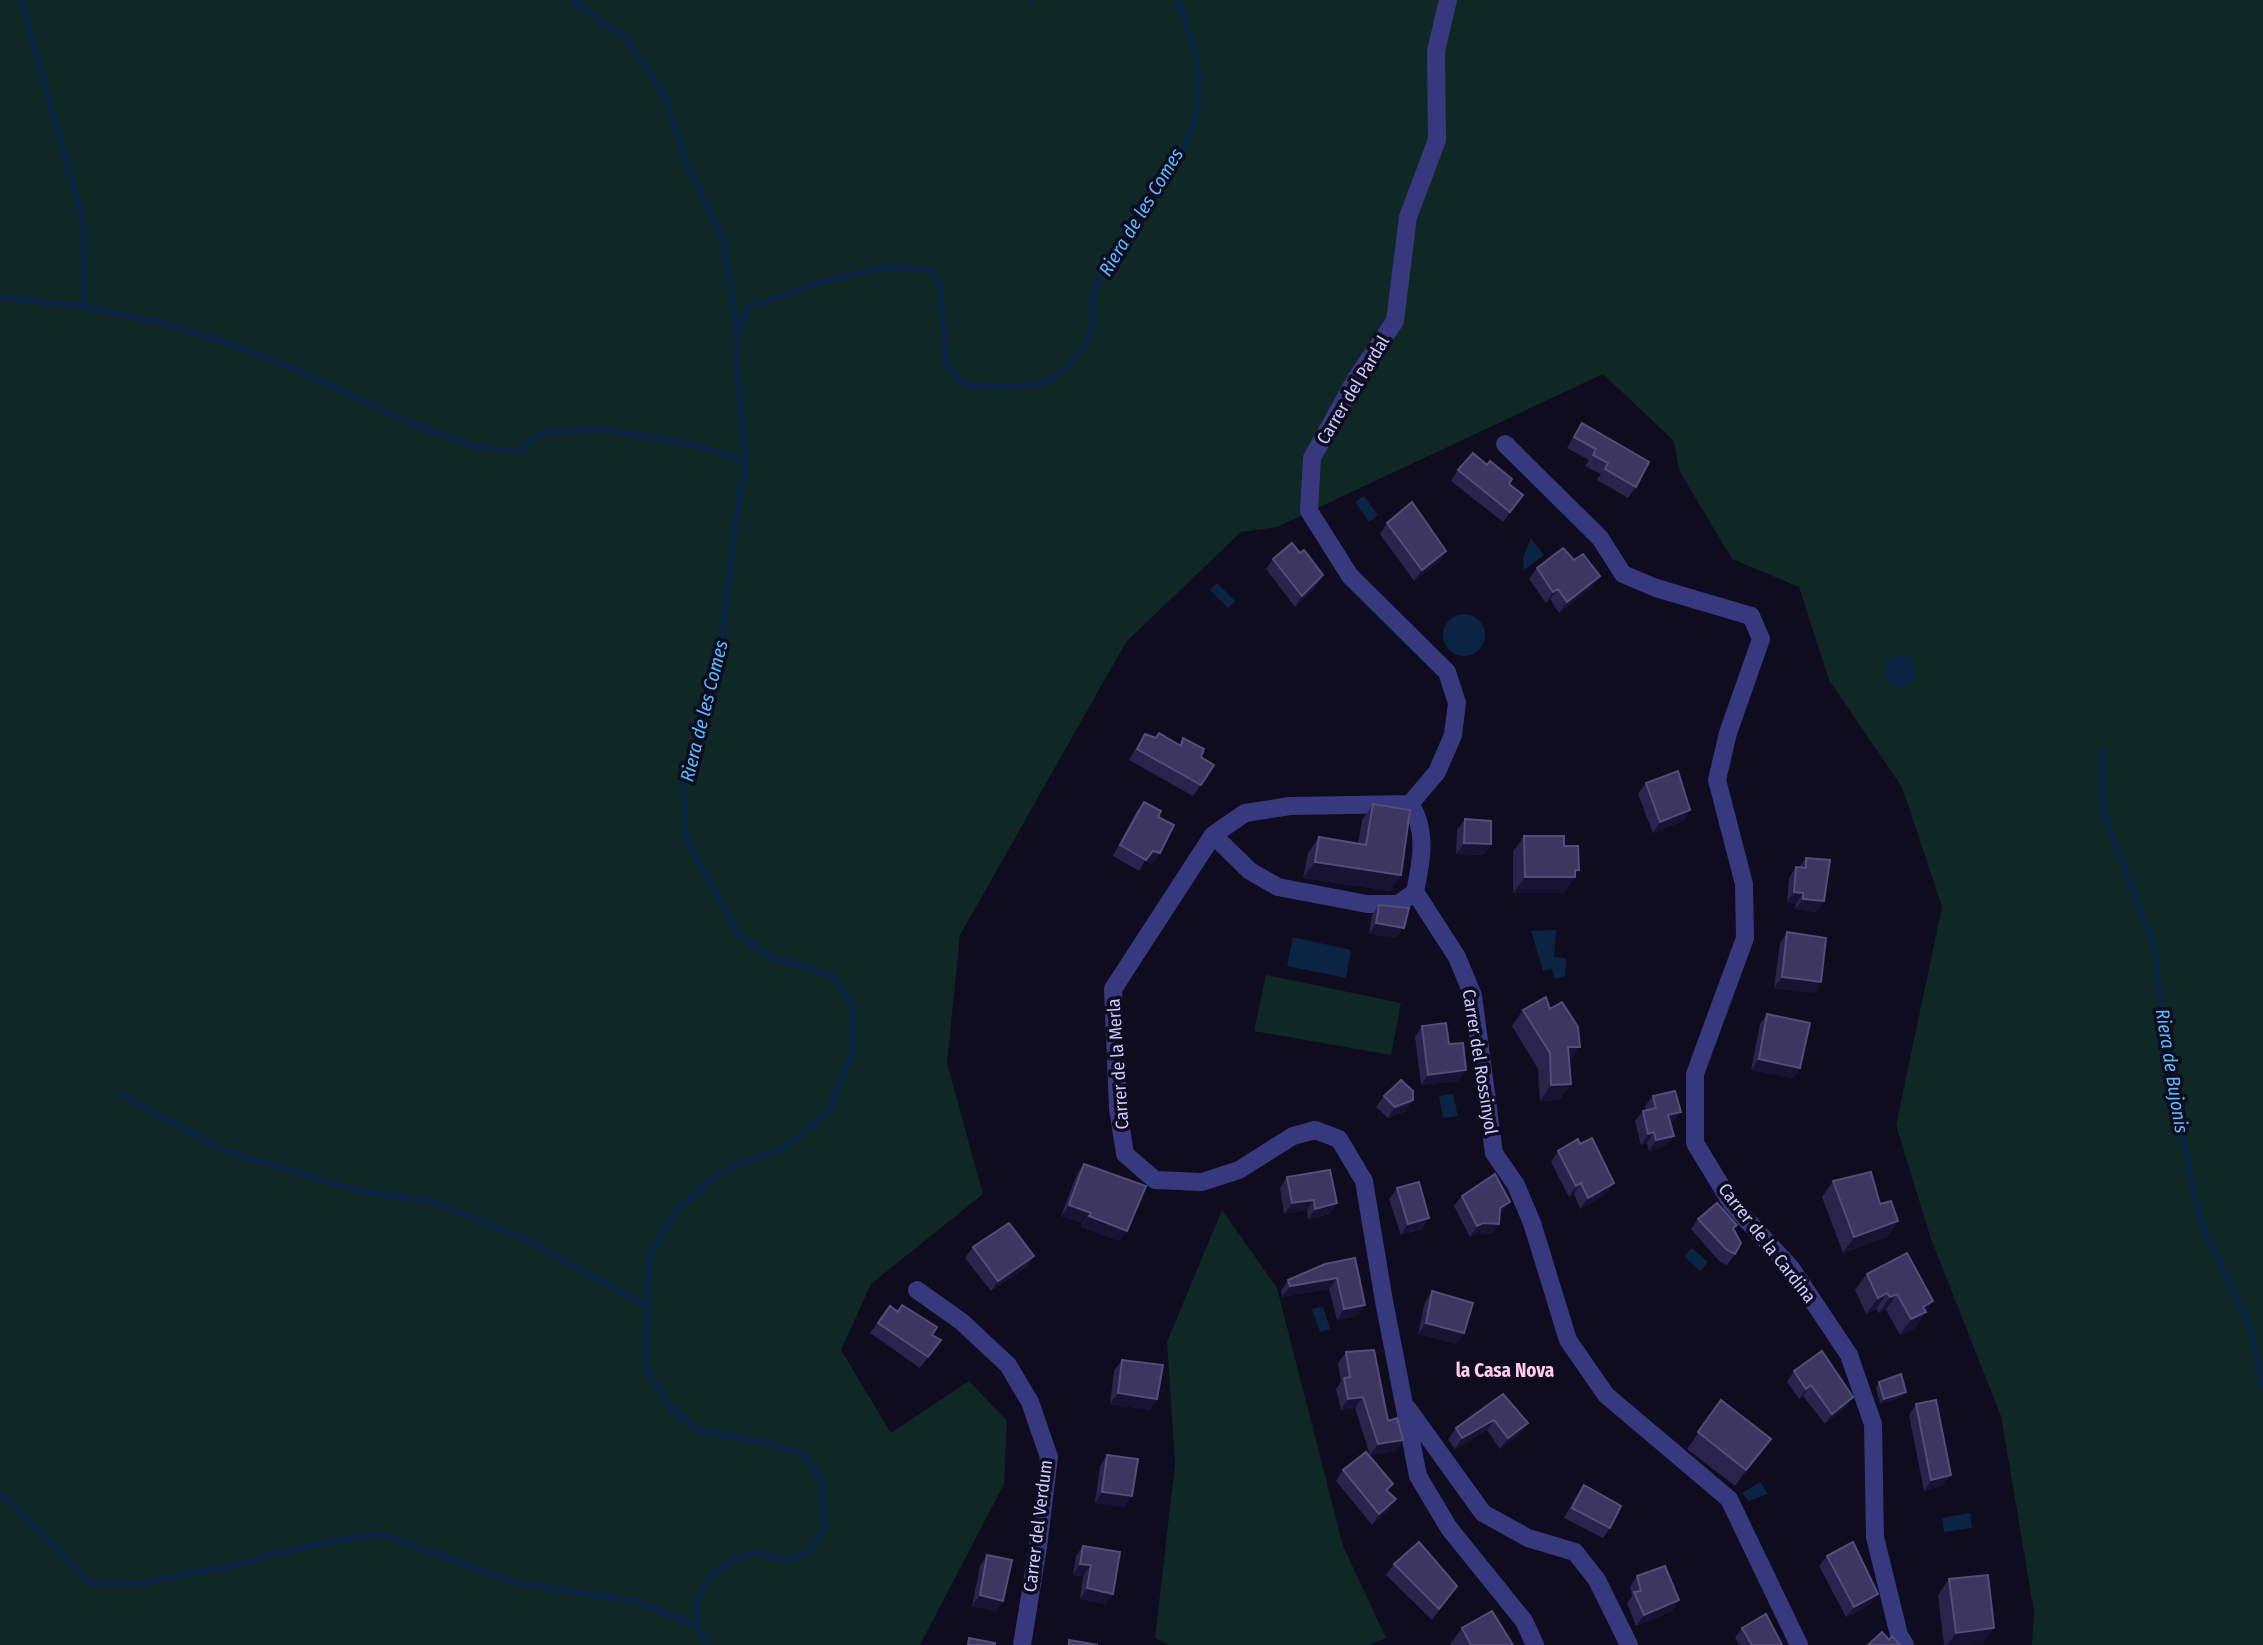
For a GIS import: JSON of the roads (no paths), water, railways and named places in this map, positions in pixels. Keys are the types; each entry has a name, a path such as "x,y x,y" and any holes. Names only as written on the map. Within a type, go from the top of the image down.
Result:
{"street":[{"name":"Carrer del Pardal","path":"1414,810 1437,772 1454,735 1457,703 1447,672 1350,576 1309,511 1312,458 1357,377 1395,321 1408,217 1437,140 1436,51 1448,0"},
{"name":"Carrer de la Cardina","path":"1505,444 1600,538 1623,574 1656,588 1751,616 1761,639 1728,733 1717,780 1744,884 1745,939 1695,1074 1695,1143 1732,1204 1791,1268 1849,1355 1873,1424 1875,1538 1899,1635 1905,1645"},
{"name":"Carrer de la Merla","path":"1414,810 1290,806 1245,813 1213,835 1113,989 1118,1108 1125,1154 1155,1180 1202,1182 1239,1170 1293,1136 1315,1130 1339,1139 1364,1181 1418,1476 1449,1528 1524,1622 1535,1645"},
{"path":"1213,835 1250,871 1278,887 1367,904 1398,904 1415,892 1423,854 1414,810"},
{"name":"Carrer del Rossinyol","path":"1415,892 1457,957 1473,996 1494,1153 1516,1185 1532,1223 1568,1340 1606,1395 1729,1499 1799,1645"},
{"name":"Carrer del Verdum","path":"917,1290 962,1322 1009,1365 1030,1402 1049,1457 1022,1645"},
{"path":"1405,1404 1483,1513 1528,1538 1574,1552 1597,1580 1629,1645"}],"water":[{"path":"1364,496 1378,515 1369,522 1355,502"},
{"path":"1531,538 1544,555 1524,570 1523,557"},
{"path":"1217,583 1235,601 1228,608 1210,590"},
{"path":"1464,614 1479,620 1485,635 1479,650 1464,656 1449,650 1443,635 1449,620"},
{"path":"1900,655 1911,660 1916,671 1911,682 1900,687 1889,682 1884,671 1889,660"},
{"path":"1556,930 1554,957 1566,958 1565,976 1555,979 1552,969 1543,971 1531,931"},
{"path":"1293,937 1351,950 1346,978 1287,966"},
{"path":"1453,1094 1458,1116 1443,1118 1439,1096"},
{"path":"1692,1248 1708,1262 1700,1271 1684,1256"},
{"path":"1323,1307 1330,1329 1320,1332 1312,1309"},
{"path":"1760,1482 1768,1494 1749,1501 1742,1493"},
{"path":"1970,1513 1972,1528 1944,1532 1942,1518"}],"waterway":[{"path":"21,0 83,222 84,308"},
{"path":"572,0 626,38 665,97 685,159 723,240 737,331"},
{"name":"Riera de les Comes","path":"708,1645 697,1626 697,1600 709,1579 730,1562 753,1552 789,1561 809,1552 825,1528 822,1481 804,1454 771,1444 698,1430 669,1406 646,1369 649,1258 674,1213 707,1183 734,1166 783,1149 828,1112 853,1052 853,1005 834,978 805,966 771,958 737,932 686,840 683,781 707,711 721,651 733,540 746,461 736,359 737,333 749,308 812,284 888,267 931,270 940,285 947,365 964,385 1033,385 1060,373 1073,361 1088,340 1093,320 1093,297 1104,268 1168,174 1193,125 1198,98 1198,72 1178,0"},
{"path":"0,298 109,312 216,339 285,365 424,428 478,446 519,452 542,433 601,429 698,446 746,461"},
{"name":"Riera de Bujonis","path":"2101,751 2104,815 2154,946 2172,1086 2200,1220 2251,1330 2263,1387"},
{"path":"120,1094 226,1151 356,1190 433,1202 523,1238 647,1306"},
{"path":"0,1495 8,1499 90,1583 136,1584 232,1566 315,1544 381,1534 517,1583 635,1601 697,1626"}],"district":[{"name":"la Casa Nova","path":"1505,1370"}]}
